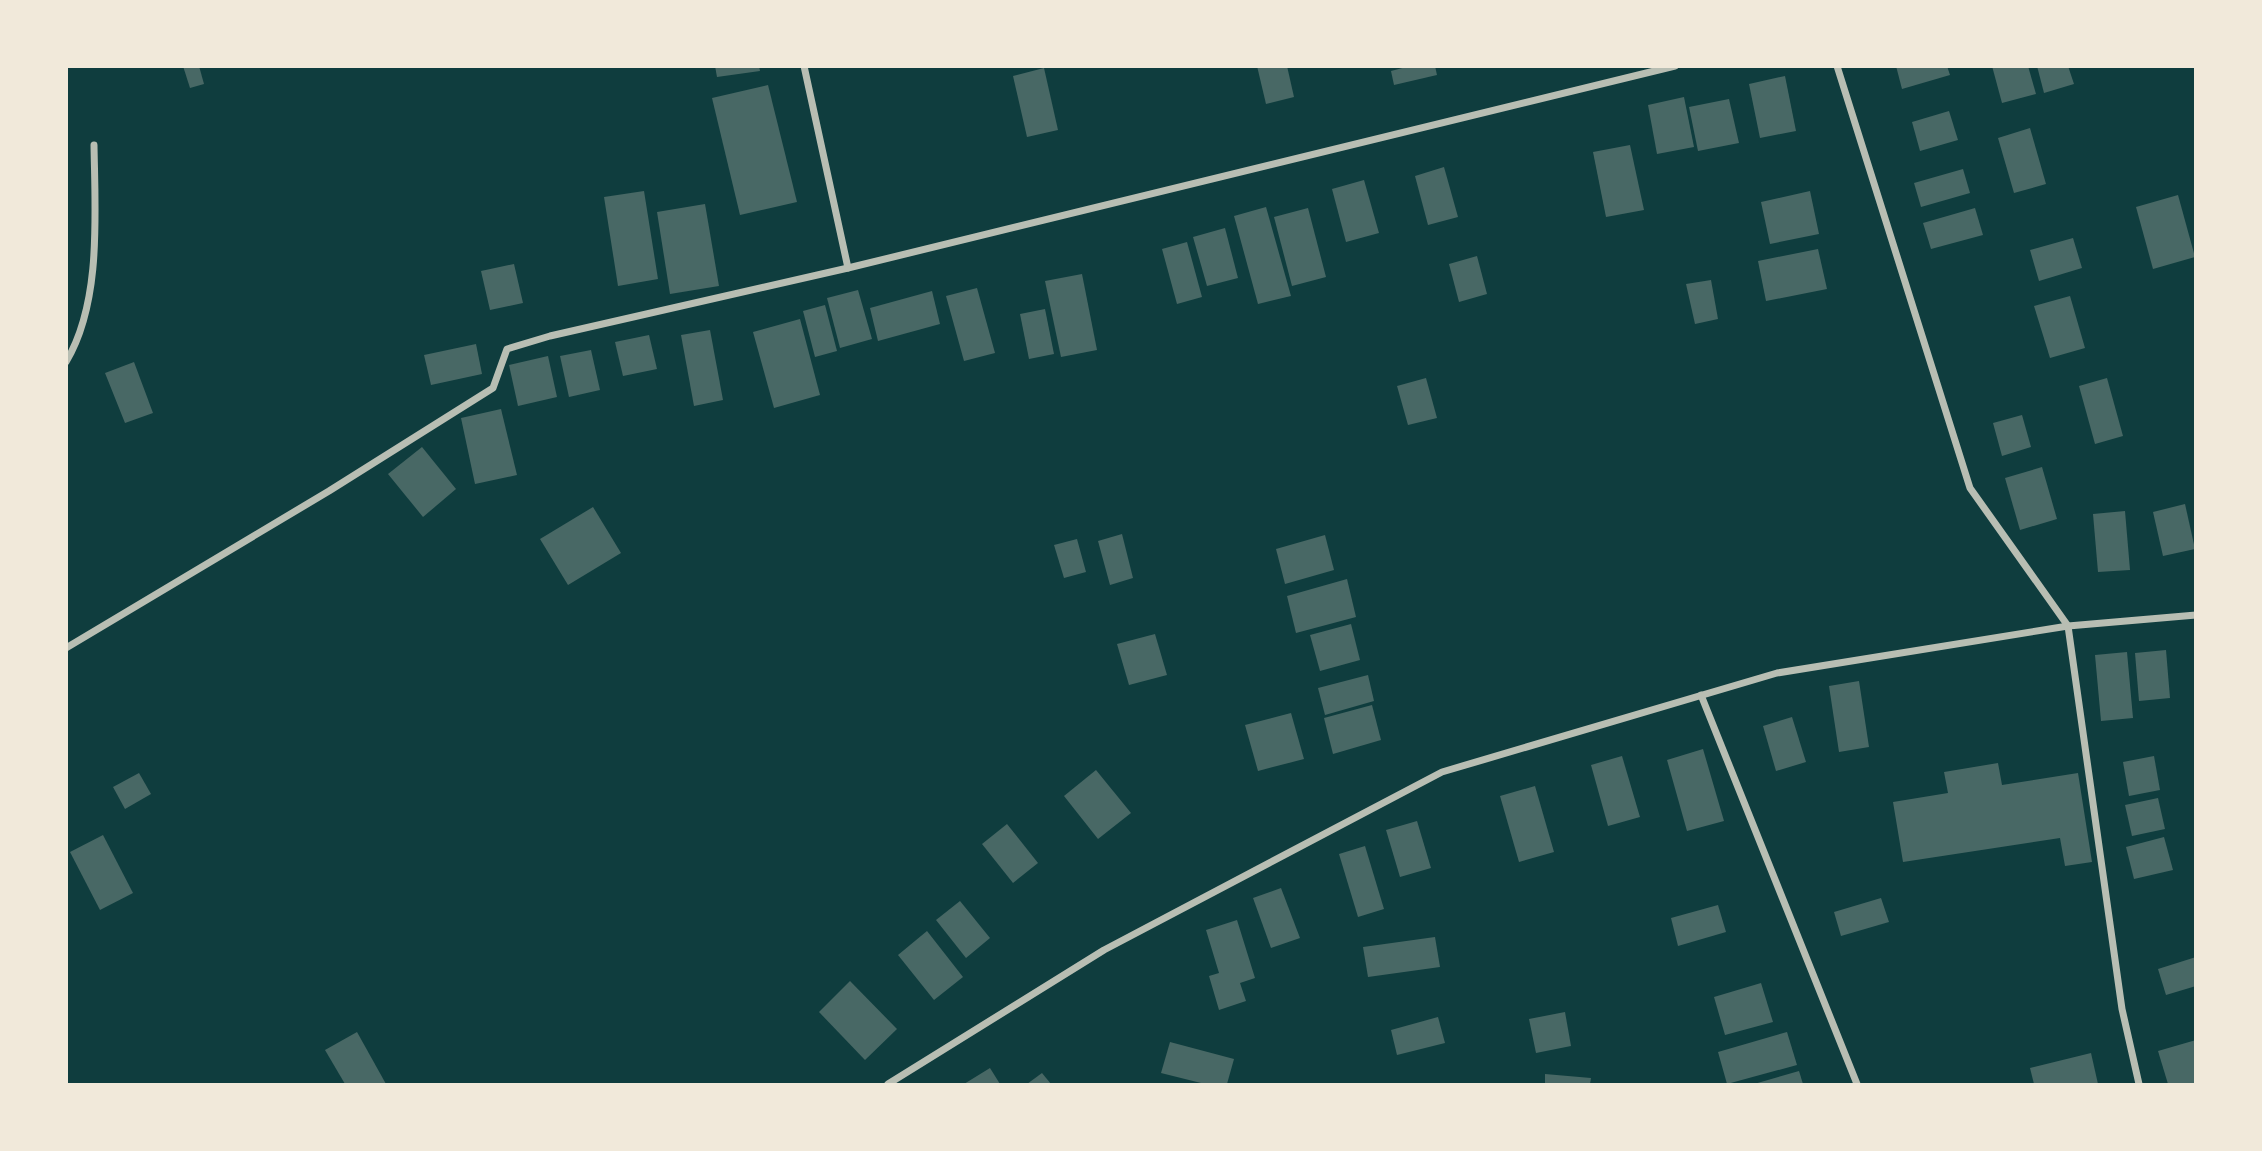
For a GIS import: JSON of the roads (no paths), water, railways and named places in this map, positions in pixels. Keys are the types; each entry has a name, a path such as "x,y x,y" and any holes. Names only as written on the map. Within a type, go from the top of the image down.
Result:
{"street":[{"path":"804,66 848,268"},
{"path":"66,648 329,491 493,388 507,349 550,336 848,268 1675,66"},
{"path":"1837,66 1970,488 2068,626 2122,1009 2139,1084"},
{"path":"66,362 79,341 96,255 94,145"},
{"path":"888,1084 1104,950 1442,772 1777,673 2068,626 2196,615"},
{"path":"1701,695 1857,1084"}]}
